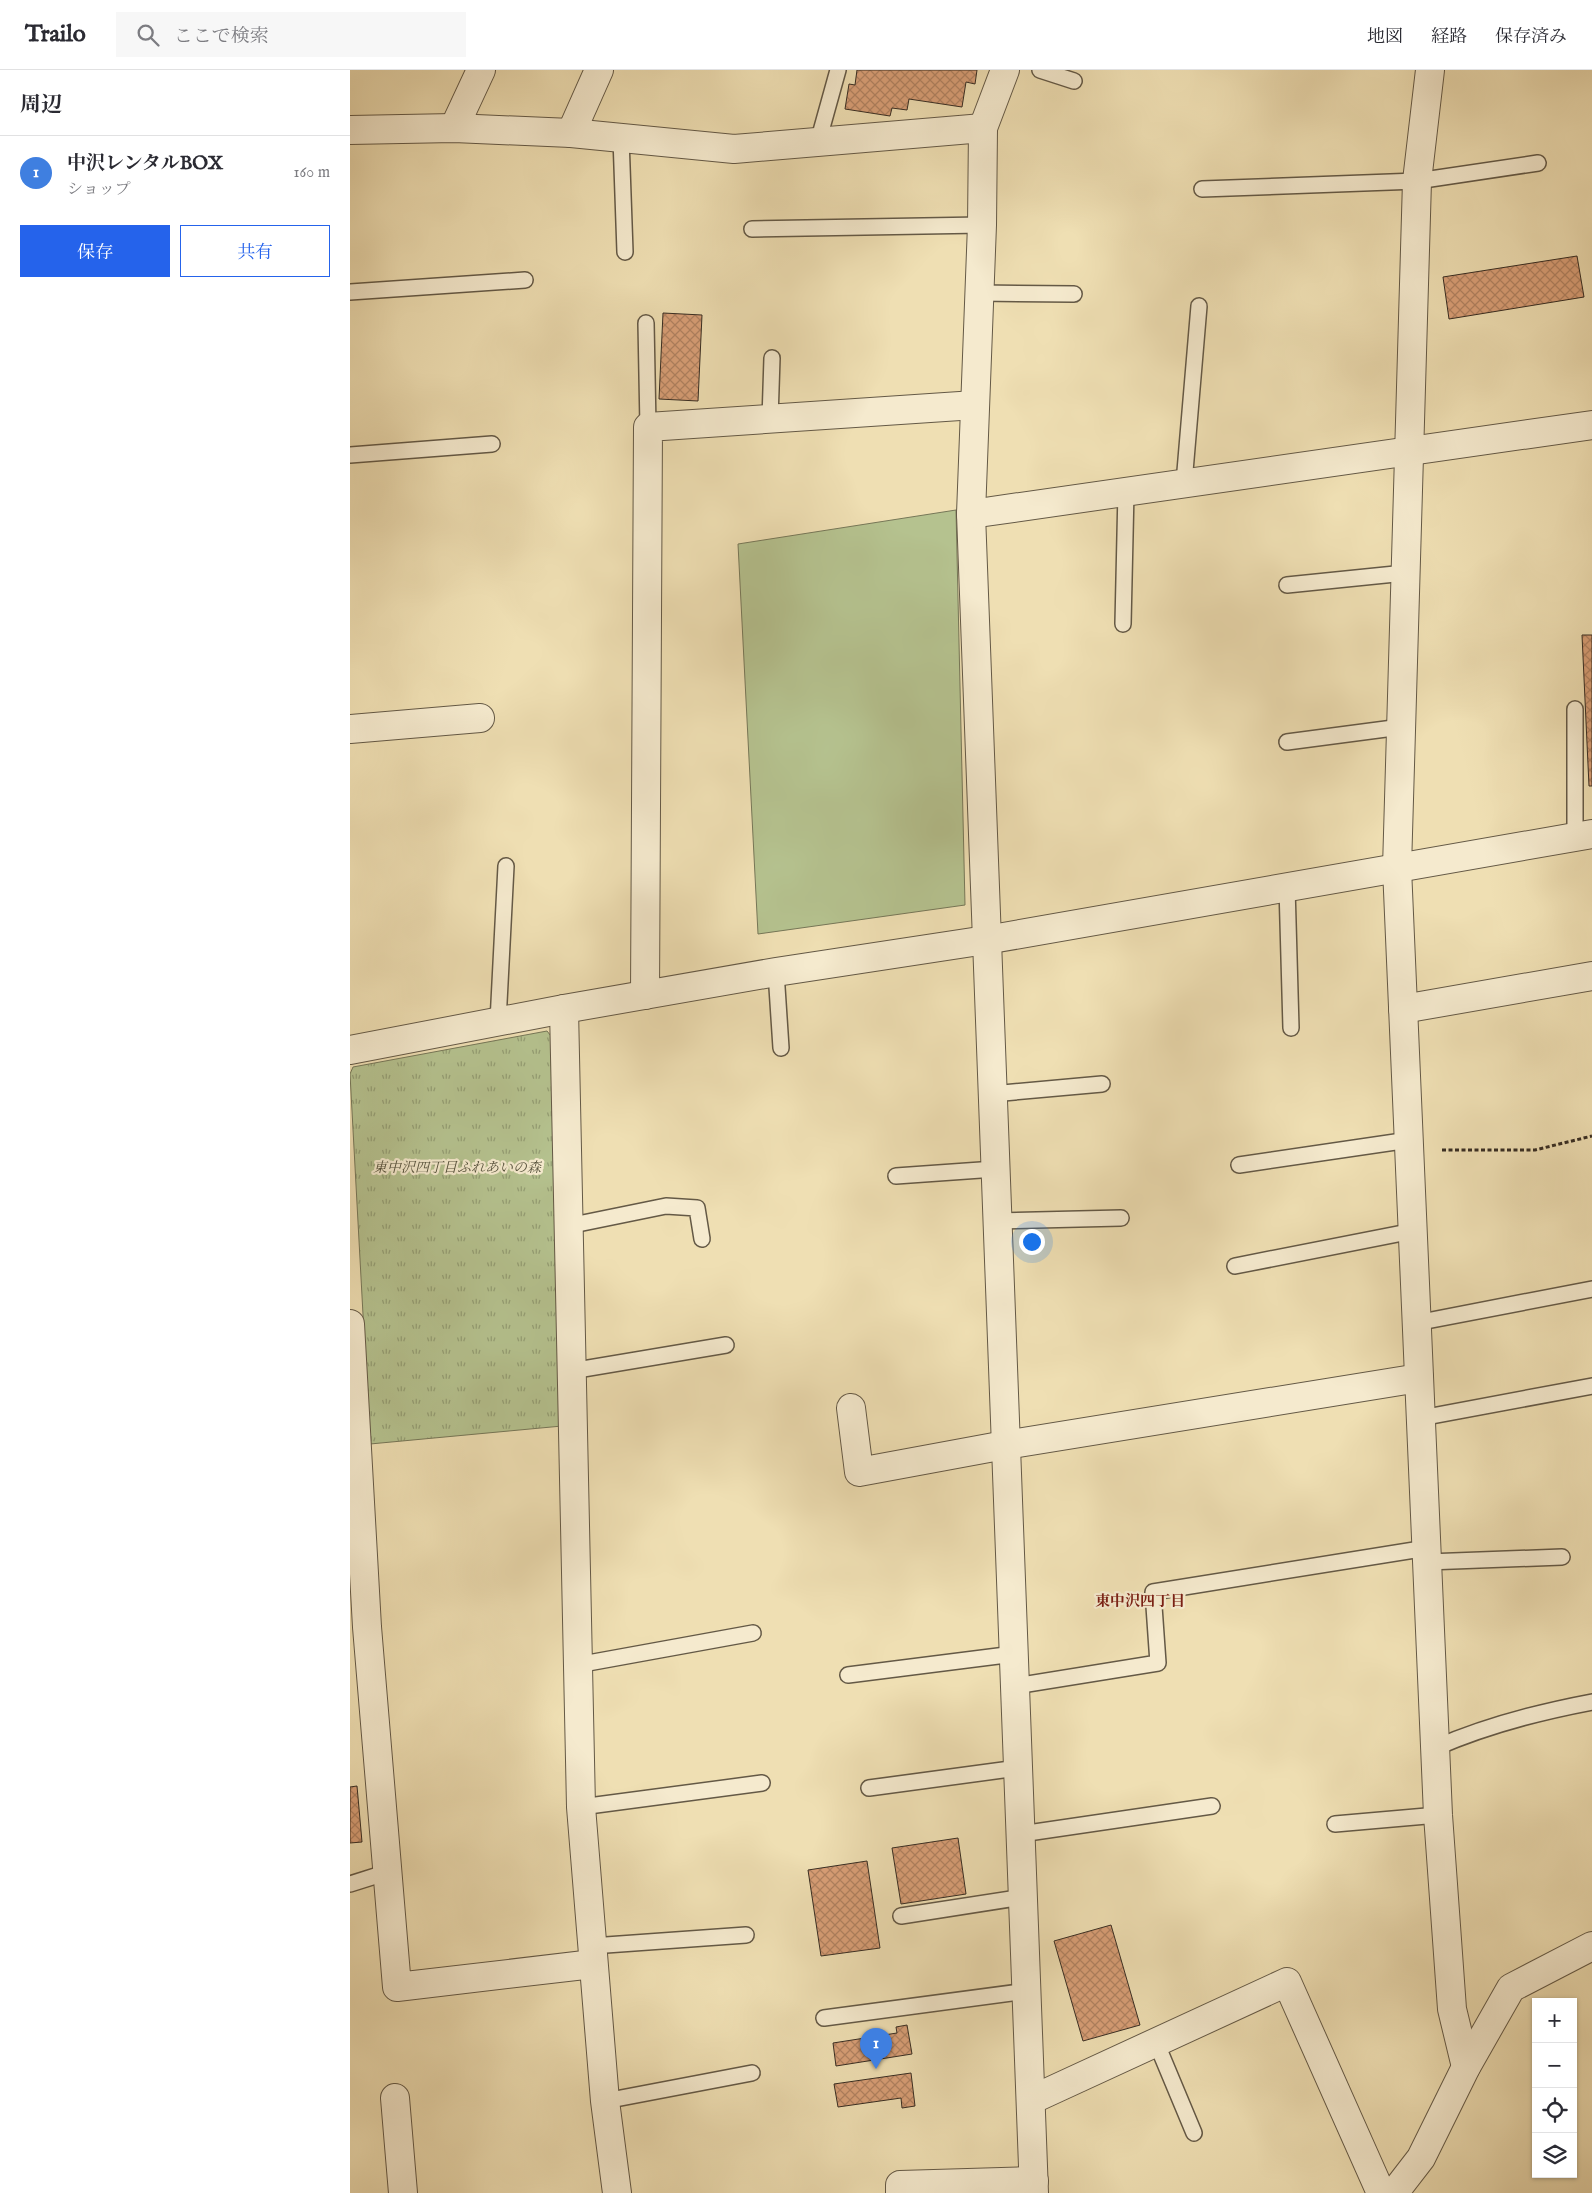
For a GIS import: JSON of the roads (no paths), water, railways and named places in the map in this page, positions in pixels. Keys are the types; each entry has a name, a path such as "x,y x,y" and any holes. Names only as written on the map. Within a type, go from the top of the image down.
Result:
{"street":[{"path":"454,128 481,70"},
{"path":"571,133 600,70"},
{"path":"900,2193 900,2185 1034,2187 1016,1686 996,1221 971,514 982,225 983,128 1005,70"},
{"path":"1430,70 1417,181 1397,868 1438,1815 1452,2009 1466,2067"},
{"path":"350,130 454,128 571,133 734,149 983,128"},
{"path":"645,995 648,426 975,405"},
{"path":"971,514 1592,426"},
{"path":"350,729 480,718"},
{"path":"350,1050 564,1009 776,972 986,940 1583,835"},
{"path":"1403,1009 1592,976"},
{"path":"564,1009 581,1808 605,2100 617,2193"},
{"path":"350,1324 359,1629 388,1872 397,1987 593,1955"},
{"path":"851,1408 859,1472 1005,1445 1419,1378"},
{"path":"1394,2193 1421,2158 1466,2067 1510,1988 1592,1946"},
{"path":"1031,2100 1287,1982 1381,2193"},
{"path":"395,2098 403,2193"}],"lane":[{"path":"818,142 838,70"},
{"path":"1040,70 1074,81"},
{"path":"621,138 625,252"},
{"path":"1202,189 1417,181 1538,163"},
{"path":"752,229 982,225"},
{"path":"350,292 525,280"},
{"path":"979,293 1074,294"},
{"path":"1184,483 1199,306"},
{"path":"646,323 648,426"},
{"path":"770,419 772,358"},
{"path":"350,455 492,444"},
{"path":"1123,624 1126,491"},
{"path":"1287,585 1405,572"},
{"path":"1575,709 1583,835"},
{"path":"1287,742 1401,727"},
{"path":"498,1022 506,866"},
{"path":"1287,887 1291,1028"},
{"path":"776,972 781,1048"},
{"path":"992,1094 1102,1084"},
{"path":"1239,1165 1409,1149"},
{"path":"896,1176 995,1169"},
{"path":"568,1226 666,1206 697,1208 702,1239"},
{"path":"996,1221 1121,1218"},
{"path":"1235,1266 1413,1231"},
{"path":"1416,1323 1592,1289"},
{"path":"571,1371 726,1345"},
{"path":"1421,1418 1592,1386"},
{"path":"1016,1686 1158,1663 1153,1592 1427,1555 1562,1557"},
{"path":"577,1665 753,1633"},
{"path":"848,1675 1014,1654"},
{"path":"1435,1748 1455,1739 1547,1710 1592,1702"},
{"path":"869,1788 1018,1768"},
{"path":"581,1808 762,1783"},
{"path":"1021,1834 1212,1806"},
{"path":"1335,1824 1438,1815"},
{"path":"350,1884 388,1872"},
{"path":"902,1916 1023,1897"},
{"path":"593,1955 746,1935"},
{"path":"824,2018 1026,1991"},
{"path":"1156,2042 1194,2133"},
{"path":"605,2100 752,2073"}],"place":[{"name":"中沢レンタルBOX","path":"876,2069"}],"district":[{"name":"東中沢四丁目","path":"1140,1601"}],"park label":[{"name":"東中沢四丁目ふれあいの森","path":"457,1167"}]}
